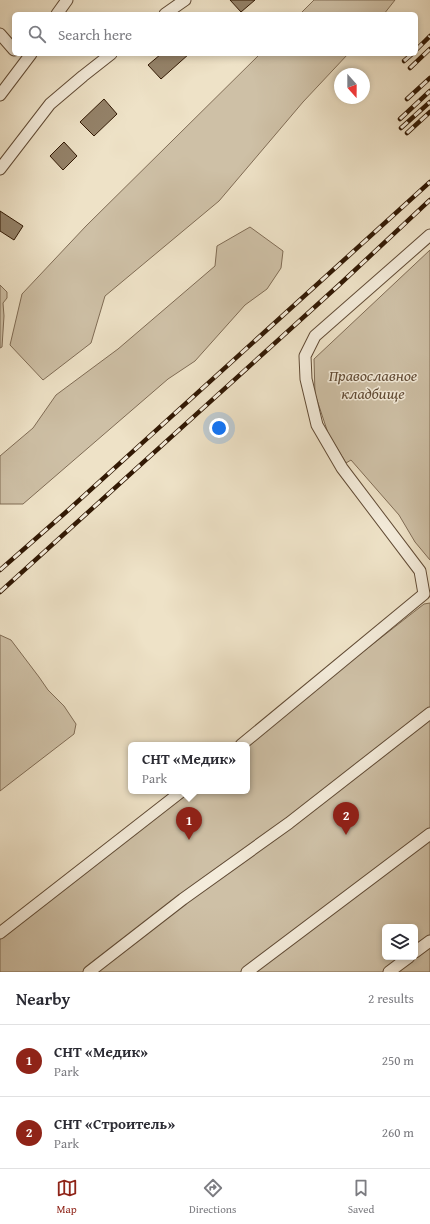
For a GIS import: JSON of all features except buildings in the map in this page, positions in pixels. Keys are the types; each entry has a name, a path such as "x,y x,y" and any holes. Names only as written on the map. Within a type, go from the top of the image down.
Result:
{"street":[{"path":"58,12 67,0"},
{"path":"168,12 185,0"},
{"path":"0,34 12,48"},
{"path":"0,169 50,104 108,56"},
{"path":"0,95 28,58"},
{"path":"244,742 427,594 420,571 342,468 317,425 306,380 305,356 315,336 430,235"},
{"path":"90,972 183,898 289,823 430,713"},
{"path":"0,933 178,794"},
{"path":"247,972 430,834"},
{"path":"418,950 430,941"},
{"path":"389,972 404,960"}],"green space":[{"path":"314,0 395,0 386,12 302,12"},
{"path":"258,56 346,56 303,102 219,201 105,296 91,343 43,380 10,345 22,294 86,226"},
{"path":"250,227 283,251 281,268 267,289 245,305 195,361 168,379 23,504 0,504 0,456 33,428 56,395 118,349 215,266 217,246"},
{"name":"Православное кладбище","path":"430,250 430,560 415,542 399,515 351,460 346,463 328,433 315,394 314,359"},
{"path":"0,285 7,292 7,298 3,303 4,316 2,347 0,348"},
{"path":"430,603 430,972 0,972 0,937 182,794 250,794 250,742 248,742 424,604"},
{"path":"0,635 11,640 48,690 64,706 76,724 74,734 0,791"}],"railway":[{"path":"418,48 430,36"},
{"path":"410,68 430,49"},
{"path":"404,61 410,56"},
{"path":"407,99 430,78"},
{"path":"400,119 430,91"},
{"path":"401,128 430,102"},
{"path":"407,133 430,112"},
{"path":"0,570 65,513 430,182"},
{"path":"0,592 339,285 430,200"}],"place":[{"name":"СНТ «Строитель»","path":"346,835"},
{"name":"СНТ «Медик»","path":"189,840"}]}
